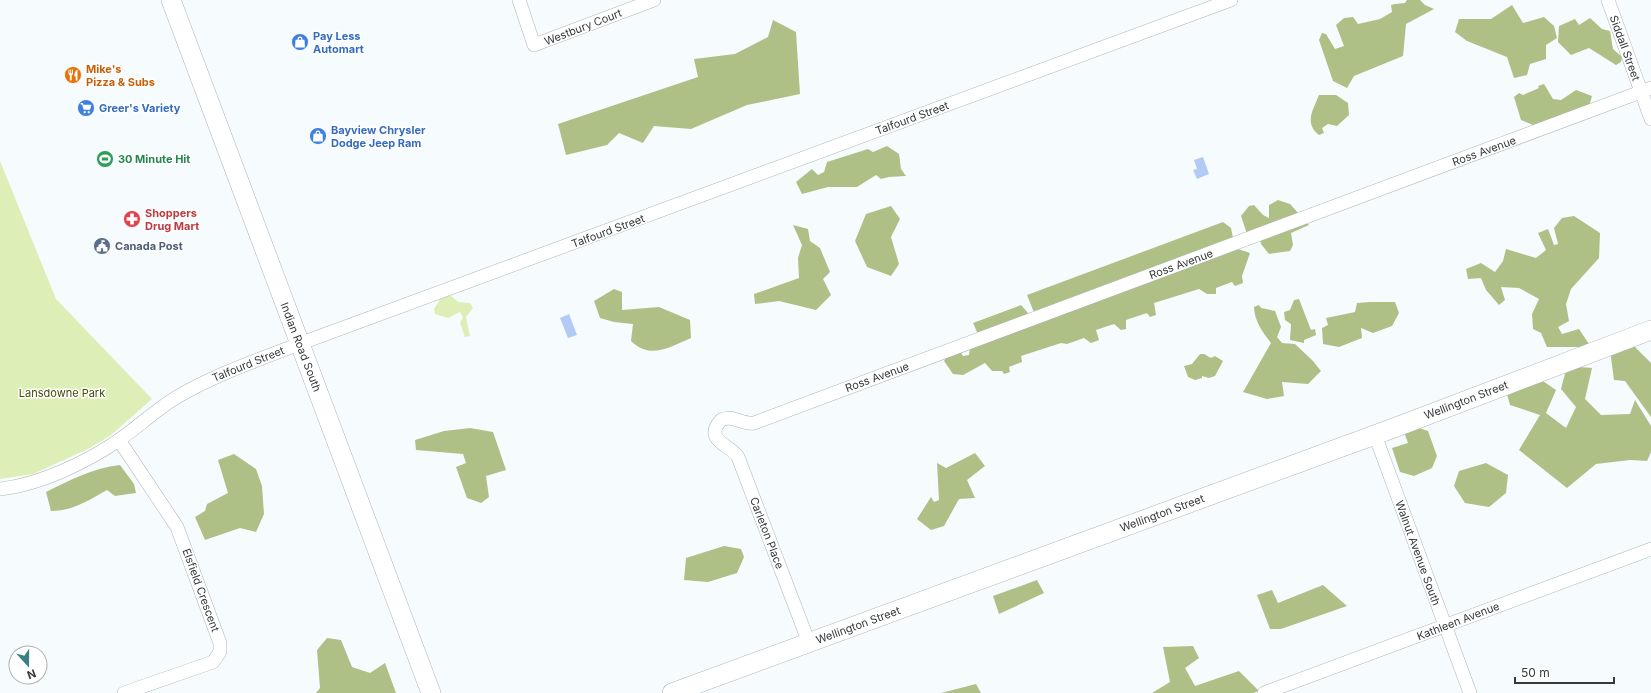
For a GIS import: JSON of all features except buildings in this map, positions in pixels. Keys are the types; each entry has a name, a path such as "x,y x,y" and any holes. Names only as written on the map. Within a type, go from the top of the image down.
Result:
{"main road":[{"name":"Indian Road South","path":"171,0 299,344 432,693"},
{"name":"Wellington Street","path":"672,693 809,644 1375,435 1651,330"}],"street":[{"name":"Westbury Court","path":"519,0 534,45 654,0"},
{"name":"Talfourd Street","path":"0,489 11,488 42,479 97,455 176,398 210,378 1231,0"},
{"name":"Siddall Street","path":"1608,0 1646,90 1651,119"},
{"name":"Ross Avenue","path":"716,431 719,422 724,418 732,418 748,423 754,423 1646,90"},
{"name":"Carleton Place","path":"716,431 719,441 737,453 809,644"},
{"name":"Walnut Avenue South","path":"1375,435 1470,693"},
{"name":"Elsfield Crescent","path":"119,440 177,527 220,643 220,652 213,662 124,693"},
{"name":"Kathleen Avenue","path":"1264,693 1651,549"}],"green space":[{"path":"1407,0 1420,0 1425,5 1434,9 1406,24 1403,56 1354,76 1347,88 1333,81 1319,40 1322,33 1326,34 1335,49 1344,46 1336,25 1344,18 1353,17 1358,24 1380,19 1392,12 1391,5 1405,3"},
{"path":"1512,5 1523,23 1544,17 1554,26 1557,38 1546,45 1546,59 1530,64 1527,75 1514,78 1507,57 1467,41 1455,32 1459,19 1491,19"},
{"path":"1590,18 1602,29 1610,31 1613,49 1622,57 1621,62 1616,65 1589,48 1571,55 1558,42 1559,26 1575,19 1579,25"},
{"path":"773,20 796,32 800,94 747,105 691,129 654,126 643,143 619,133 607,145 566,155 558,124 698,77 694,59 735,54 768,37"},
{"path":"1544,84 1553,99 1561,100 1576,90 1592,96 1588,110 1538,127 1521,120 1514,97 1519,93 1523,95 1539,88 1538,86"},
{"path":"1319,95 1336,95 1348,103 1349,115 1337,126 1328,124 1322,128 1324,133 1319,135 1312,126 1311,116"},
{"path":"887,146 899,154 901,169 906,176 881,179 876,175 857,187 828,187 802,194 796,182 812,169 818,175 824,172 827,162 868,149 873,152"},
{"name":"Lansdowne Park","path":"0,161 56,299 152,399 111,435 88,449 33,474 0,479"},
{"path":"1278,200 1290,204 1309,225 1291,233 1293,245 1290,251 1269,254 1261,244 1259,233 1247,234 1241,216 1249,206 1254,205 1263,215 1269,218 1269,205"},
{"path":"891,206 900,219 891,237 899,264 891,276 867,267 855,241 866,214"},
{"path":"1574,216 1600,233 1599,258 1571,289 1566,304 1569,321 1558,327 1562,334 1579,329 1589,344 1582,347 1547,347 1541,333 1533,329 1532,314 1539,299 1519,288 1501,287 1505,300 1499,305 1486,290 1481,278 1468,279 1466,269 1481,263 1495,272 1503,261 1506,249 1536,258 1546,250 1538,233 1548,229 1554,245 1558,244 1554,228 1562,218"},
{"path":"1223,222 1231,228 1235,248 1250,253 1242,276 1243,283 1235,286 1232,282 1216,288 1216,294 1207,294 1199,289 1154,303 1156,315 1150,317 1147,313 1126,320 1126,329 1121,330 1114,324 1096,330 1099,340 1091,343 1084,338 1067,344 1061,343 1021,356 1022,362 1009,367 1010,372 1004,374 1002,371 992,371 985,363 963,375 953,374 944,361 949,352 960,351 963,356 969,355 970,347 981,341 973,323 1021,305 1035,321 1045,319 1033,310 1027,295"},
{"path":"793,225 808,229 810,241 820,248 830,272 823,279 831,295 816,310 779,301 755,304 754,294 799,278 798,258 802,245"},
{"path":"614,289 622,292 622,310 659,307 690,320 691,338 660,350 645,350 638,347 631,341 633,324 614,322 600,318 594,301"},
{"path":"442,296 451,296 458,302 470,303 473,308 466,317 470,336 465,337 460,323 463,317 460,312 448,318 435,314 434,309"},
{"path":"1299,299 1311,330 1315,329 1316,335 1304,340 1304,343 1290,340 1291,324 1285,320 1284,312 1290,310 1294,300"},
{"path":"1395,302 1399,313 1392,326 1373,333 1361,328 1362,338 1339,347 1323,344 1322,328 1328,325 1326,318 1355,312 1357,303"},
{"path":"1259,305 1261,308 1275,311 1281,327 1277,337 1282,343 1295,344 1321,371 1308,384 1282,382 1284,396 1267,399 1243,392 1271,343 1262,331 1254,312 1254,307"},
{"path":"1633,345 1651,363 1651,417 1625,381 1614,380 1610,350"},
{"path":"1200,354 1204,354 1211,358 1215,356 1223,361 1215,376 1209,378 1202,376 1202,378 1195,380 1188,377 1184,366 1192,364"},
{"path":"1567,366 1592,368 1585,399 1601,415 1630,414 1635,400 1651,426 1651,452 1647,461 1630,460 1596,464 1567,488 1519,450 1540,415 1510,405 1506,390 1540,379 1556,390 1546,413 1566,428 1576,407 1561,389"},
{"path":"1414,426 1428,431 1437,456 1432,468 1414,476 1400,472 1392,448 1408,443 1404,432"},
{"path":"470,428 493,432 506,470 486,476 489,497 481,503 467,498 456,467 466,463 463,454 416,450 415,440 444,431"},
{"path":"975,453 985,466 967,480 975,498 959,499 944,526 931,530 917,519 931,497 934,502 939,500 937,463 946,468"},
{"path":"234,454 256,469 262,486 264,514 256,532 240,528 205,540 195,517 205,511 207,504 228,493 218,460"},
{"path":"1486,463 1508,475 1506,493 1489,507 1465,503 1454,486 1459,471"},
{"path":"120,465 134,484 136,493 115,496 107,490 74,507 59,511 51,511 46,492 91,472"},
{"path":"724,546 741,549 744,557 737,573 708,582 684,580 686,558"},
{"path":"1037,580 1044,593 999,614 993,596"},
{"path":"1323,585 1347,606 1281,629 1270,629 1257,595 1272,590 1278,603"},
{"path":"327,638 341,640 352,667 370,673 385,663 396,693 316,693 320,688 317,650"},
{"path":"1193,646 1199,658 1185,668 1195,686 1239,671 1259,691 1253,693 1152,693 1170,682 1163,647"},
{"path":"976,684 981,693 941,693"}],"water":[{"path":"1203,157 1209,174 1197,179 1193,170 1197,169 1194,160"},
{"path":"569,314 577,335 568,338 560,318"}],"place":[{"name":"Pay Less Automart","path":"300,42"},
{"name":"Mike's Pizza & Subs","path":"73,75"},
{"name":"Greer's Variety","path":"86,108"},
{"name":"Bayview Chrysler Dodge Jeep Ram","path":"318,136"},
{"name":"30 Minute Hit","path":"105,159"},
{"name":"Shoppers Drug Mart","path":"132,219"},
{"name":"Canada Post","path":"102,246"}]}
